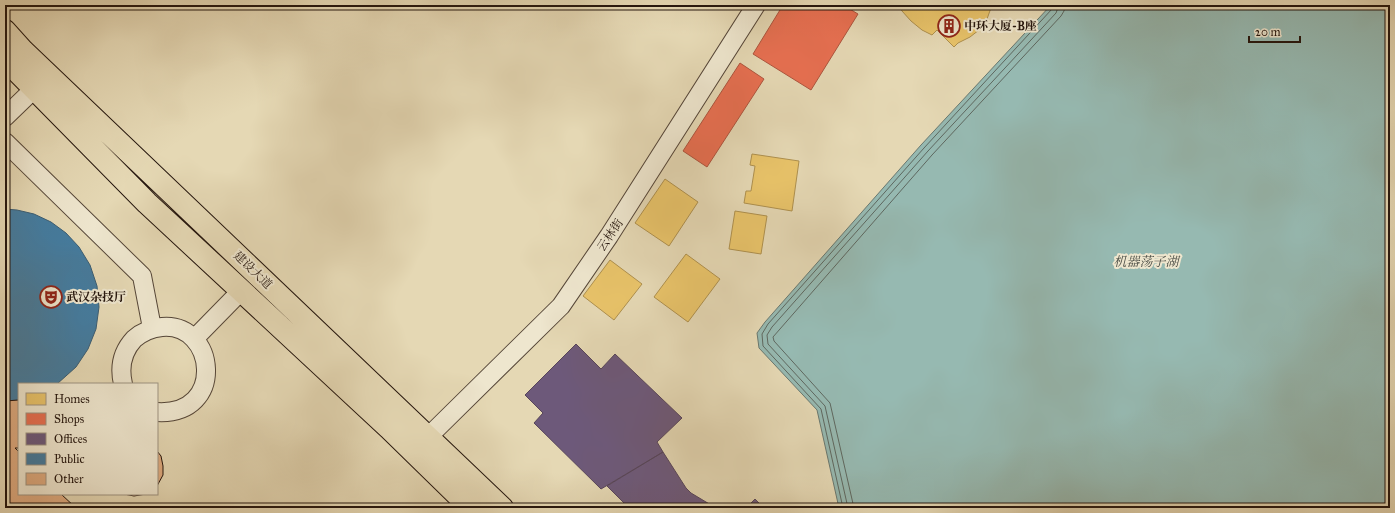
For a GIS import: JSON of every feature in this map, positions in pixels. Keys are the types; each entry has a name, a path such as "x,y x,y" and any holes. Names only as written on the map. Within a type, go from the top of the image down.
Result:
{"main road":[{"path":"5,27 14,55"},
{"name":"建设大道","path":"5,31 14,55 34,88 146,203 389,428 471,508"},
{"name":"建设大道","path":"14,55 428,437 502,508"}],"street":[{"name":"云林街","path":"428,437 561,306 609,236 756,5"},
{"path":"5,117 34,88"},
{"path":"5,142 142,276 152,328"},
{"path":"194,339 241,291"},
{"path":"123,383 121,373 122,358 129,345 139,334 152,328 167,327 181,331 194,339 202,351 207,365 206,379 201,391 193,402 181,410 168,413 158,412"}],"water":[{"name":"机器荡子湖","path":"1051,5 1390,5 1390,508 839,508 817,410 759,348 757,333 765,322 921,145"}],"building: Homes":[{"name":"中环大厦-B座","path":"898,5 992,5 987,19 979,30 954,47 937,30 932,35 922,30 911,21"},
{"path":"752,154 799,161 792,211 744,203 746,191 751,191 755,166 750,165"},
{"path":"665,179 698,202 669,246 635,223"},
{"path":"735,211 767,216 761,254 729,249"},
{"path":"686,254 720,279 688,322 654,297"},
{"path":"610,260 642,284 614,320 583,296"}],"building: Shops":[{"path":"783,5 843,5 858,14 811,90 753,54"},
{"path":"740,63 764,79 707,167 683,151"}],"building: Offices":[{"path":"576,344 601,369 615,354 682,418 657,442 663,452 601,489 534,423 543,413 525,395"},
{"path":"663,452 686,488 691,493 716,508 629,508 607,486"},
{"path":"755,499 764,508 746,508"}],"building: Public":[{"name":"武汉杂技厅","path":"5,209 34,214 51,222 66,233 79,247 90,265 97,286 99,307 96,329 88,349 76,367 58,383 18,383 18,400 5,401"}],"building: Other":[{"path":"18,400 18,448 15,448 18,451 18,495 62,495 76,508 5,508 5,401"},
{"path":"158,452 161,456 163,475 158,484"}],"place":[{"name":"中环大厦-B座","path":"949,26"},
{"name":"武汉杂技厅","path":"51,297"}]}
